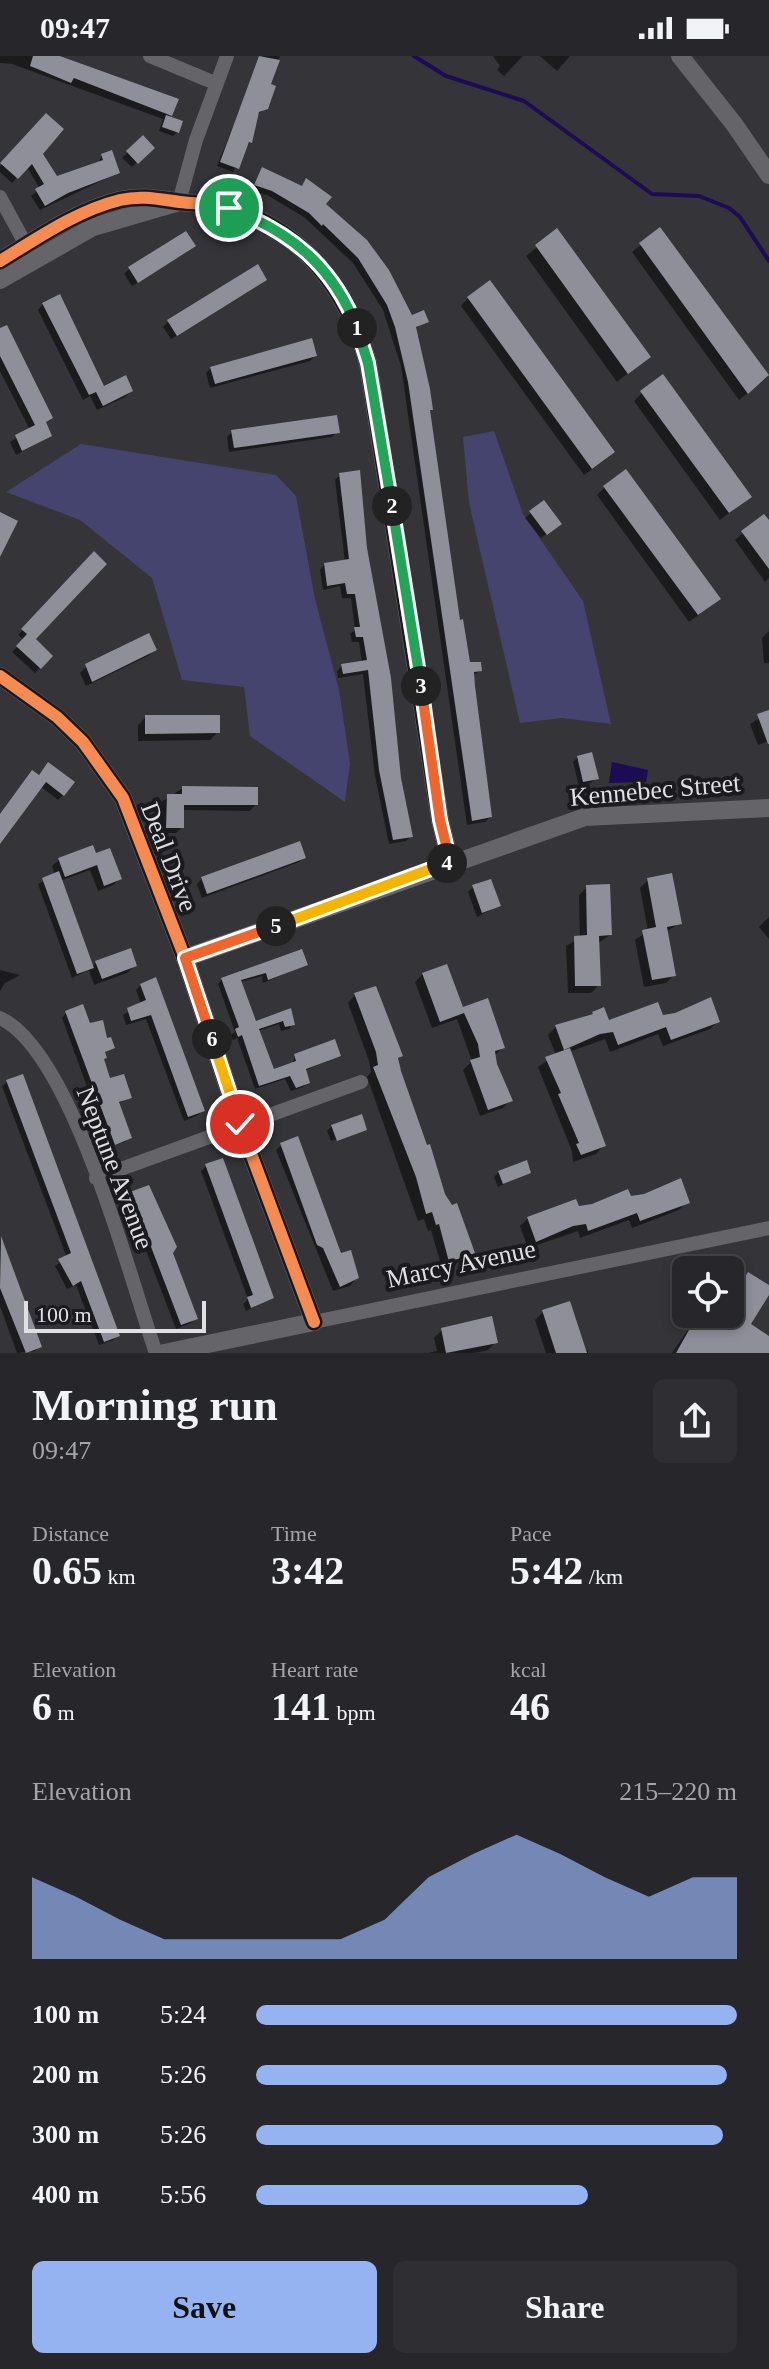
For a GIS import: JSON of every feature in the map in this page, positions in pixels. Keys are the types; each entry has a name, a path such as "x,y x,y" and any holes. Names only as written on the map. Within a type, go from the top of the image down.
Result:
{"street":[{"path":"150,56 215,83"},
{"path":"179,202 215,83 227,56"},
{"path":"680,56 734,124 769,175"},
{"path":"0,280 103,214 133,198 157,196 229,208 284,233 331,280 349,309 368,363 440,820 450,861"},
{"path":"0,197 26,245"},
{"path":"0,261 80,214 103,214"},
{"name":"Deal Drive","path":"0,676 57,717 105,770 123,798 185,958 240,1124 314,1322"},
{"name":"Kennebec Street","path":"185,958 450,861 585,817 769,808"},
{"name":"Neptune Avenue","path":"0,1018 23,1034 51,1069 96,1178 156,1353"},
{"path":"96,1178 361,1082"},
{"name":"Marcy Avenue","path":"164,1353 769,1228"}],"shaded area":[{"path":"494,431 523,514 583,601 611,724 562,718 520,723 469,503 463,437"},
{"path":"81,444 276,475 296,496 315,599 339,690 350,763 345,802 250,736 244,687 182,680 152,578 80,520 6,492"},
{"path":"612,762 648,770 646,782 609,783"}],"building":[{"path":"33,56 60,56 179,99 172,116 74,78 71,83 30,66"},
{"path":"259,56 280,60 271,84 276,86 268,109 259,112 252,143 249,142 239,169 220,162"},
{"path":"46,113 64,129 43,154 57,176 103,160 101,154 112,150 120,173 68,193 45,206 35,189 44,184 32,164 18,179 0,163"},
{"path":"166,115 183,121 179,133 162,127"},
{"path":"143,135 155,148 138,164 126,151"},
{"path":"262,167 302,186 306,178 332,197 326,204 367,240 389,270 412,315 424,310 429,322 416,327 430,389 433,410 430,410 460,620 463,619 470,662 481,662 482,671 474,672 492,817 472,821 408,382 395,327 387,305 358,258 309,213 272,191 254,185"},
{"path":"660,227 769,375 748,394 639,243"},
{"path":"557,228 651,357 628,374 535,245"},
{"path":"186,231 196,246 138,283 128,267"},
{"path":"258,264 267,280 177,336 167,320"},
{"path":"490,280 615,452 592,469 467,297"},
{"path":"60,294 104,386 126,375 133,391 103,406 96,392 89,395 42,303"},
{"path":"7,325 53,418 46,422 52,436 22,451 15,435 35,425 0,356 0,328"},
{"path":"312,338 317,356 215,384 210,367"},
{"path":"663,374 752,497 729,513 640,391"},
{"path":"337,415 340,433 234,448 231,430"},
{"path":"626,469 721,599 698,615 603,486"},
{"path":"360,470 367,548 391,678 401,778 413,837 393,840 379,770 368,670 343,674 341,664 367,660 363,637 356,637 354,627 360,627 355,594 347,594 345,583 327,586 324,563 349,559 339,473"},
{"path":"544,500 562,524 547,535 529,511"},
{"path":"0,512 18,521 0,557"},
{"path":"764,514 769,520 769,569 741,531"},
{"path":"94,551 107,564 36,639 53,656 41,669 16,646 27,634 21,629"},
{"path":"149,633 157,650 92,682 85,664"},
{"path":"769,710 769,744 768,744 757,714"},
{"path":"145,715 220,715 220,733 145,734"},
{"path":"592,752 599,779 583,782 577,756"},
{"path":"48,762 75,782 64,796 46,782 0,844 0,814 32,770 39,775"},
{"path":"182,786 258,787 258,805 184,805 184,828 166,828 167,794 182,794"},
{"path":"300,841 306,858 207,894 201,877"},
{"path":"93,845 96,853 110,848 122,879 104,886 97,865 65,877 58,858"},
{"path":"59,871 94,968 77,974 42,878"},
{"path":"672,873 682,924 667,927 676,976 652,980 642,930 656,927 647,878"},
{"path":"491,879 501,906 482,913 472,885"},
{"path":"610,884 612,935 599,936 601,986 575,986 574,936 587,935 586,885"},
{"path":"131,948 137,966 102,979 95,961"},
{"path":"302,949 308,965 268,980 266,973 241,980 256,1021 291,1008 295,1025 285,1027 283,1021 259,1029 274,1069 296,1061 294,1054 335,1039 341,1056 306,1069 310,1083 296,1088 290,1076 259,1086 242,1035 238,1037 235,1029 239,1027 221,978"},
{"path":"447,964 463,1007 488,998 505,1048 495,1051 497,1064 513,1101 488,1110 470,1060 480,1057 478,1044 464,1013 440,1022 422,973"},
{"path":"156,977 205,1111 188,1117 151,1015 131,1021 127,1008 146,1000 140,984"},
{"path":"376,986 403,1056 398,1058 401,1071 427,1145 430,1144 445,1194 452,1205 457,1203 475,1253 449,1262 439,1224 436,1225 432,1212 426,1214 416,1177 373,1067 378,1065 376,1052 354,993"},
{"path":"711,997 720,1022 671,1040 666,1027 618,1045 613,1032 600,1034 564,1050 555,1025 593,1014 604,1007 609,1020 658,1002 663,1015 675,1013"},
{"path":"83,1004 90,1023 103,1020 107,1038 111,1037 115,1048 105,1052 110,1078 124,1074 132,1098 119,1102 132,1138 115,1145 65,1011"},
{"path":"570,1048 606,1146 581,1155 558,1094 561,1093 545,1057"},
{"path":"23,1074 120,1336 104,1342 81,1281 73,1286 58,1259 71,1253 6,1080"},
{"path":"362,1114 367,1130 337,1141 331,1125"},
{"path":"298,1136 341,1253 351,1250 359,1278 340,1287 323,1248 317,1245 280,1143"},
{"path":"223,1158 274,1298 251,1308 247,1297 253,1295 205,1164"},
{"path":"527,1160 531,1173 503,1184 498,1171"},
{"path":"681,1178 690,1203 640,1221 637,1213 588,1231 586,1224 573,1226 536,1242 527,1217 576,1199 579,1206 628,1189 631,1196 644,1194"},
{"path":"149,1185 177,1247 173,1253 198,1319 181,1325 130,1192"},
{"path":"1,1236 42,1347 26,1353 0,1288"},
{"path":"748,1272 769,1285 769,1295 751,1324 769,1336 769,1353 676,1353 690,1328 744,1328 744,1278"},
{"path":"570,1301 587,1353 556,1353 542,1310"},
{"path":"492,1316 498,1343 446,1353 441,1328"}],"waterway":[{"path":"414,56 446,76 524,101 652,194 699,196 729,208 740,217 769,261"}],"cycle path":[{"path":"0,261 88,211 120,200 143,198 216,205 255,218 279,231 319,266 348,311 368,363 440,820 450,861"},
{"path":"0,676 57,717 83,742 123,798 185,958 240,1124 314,1322"}],"route":[{"path":"229,208 284,233 302,248 331,280 349,309 362,341 400,552 440,820 450,861 362,896 185,958 240,1124"}]}
